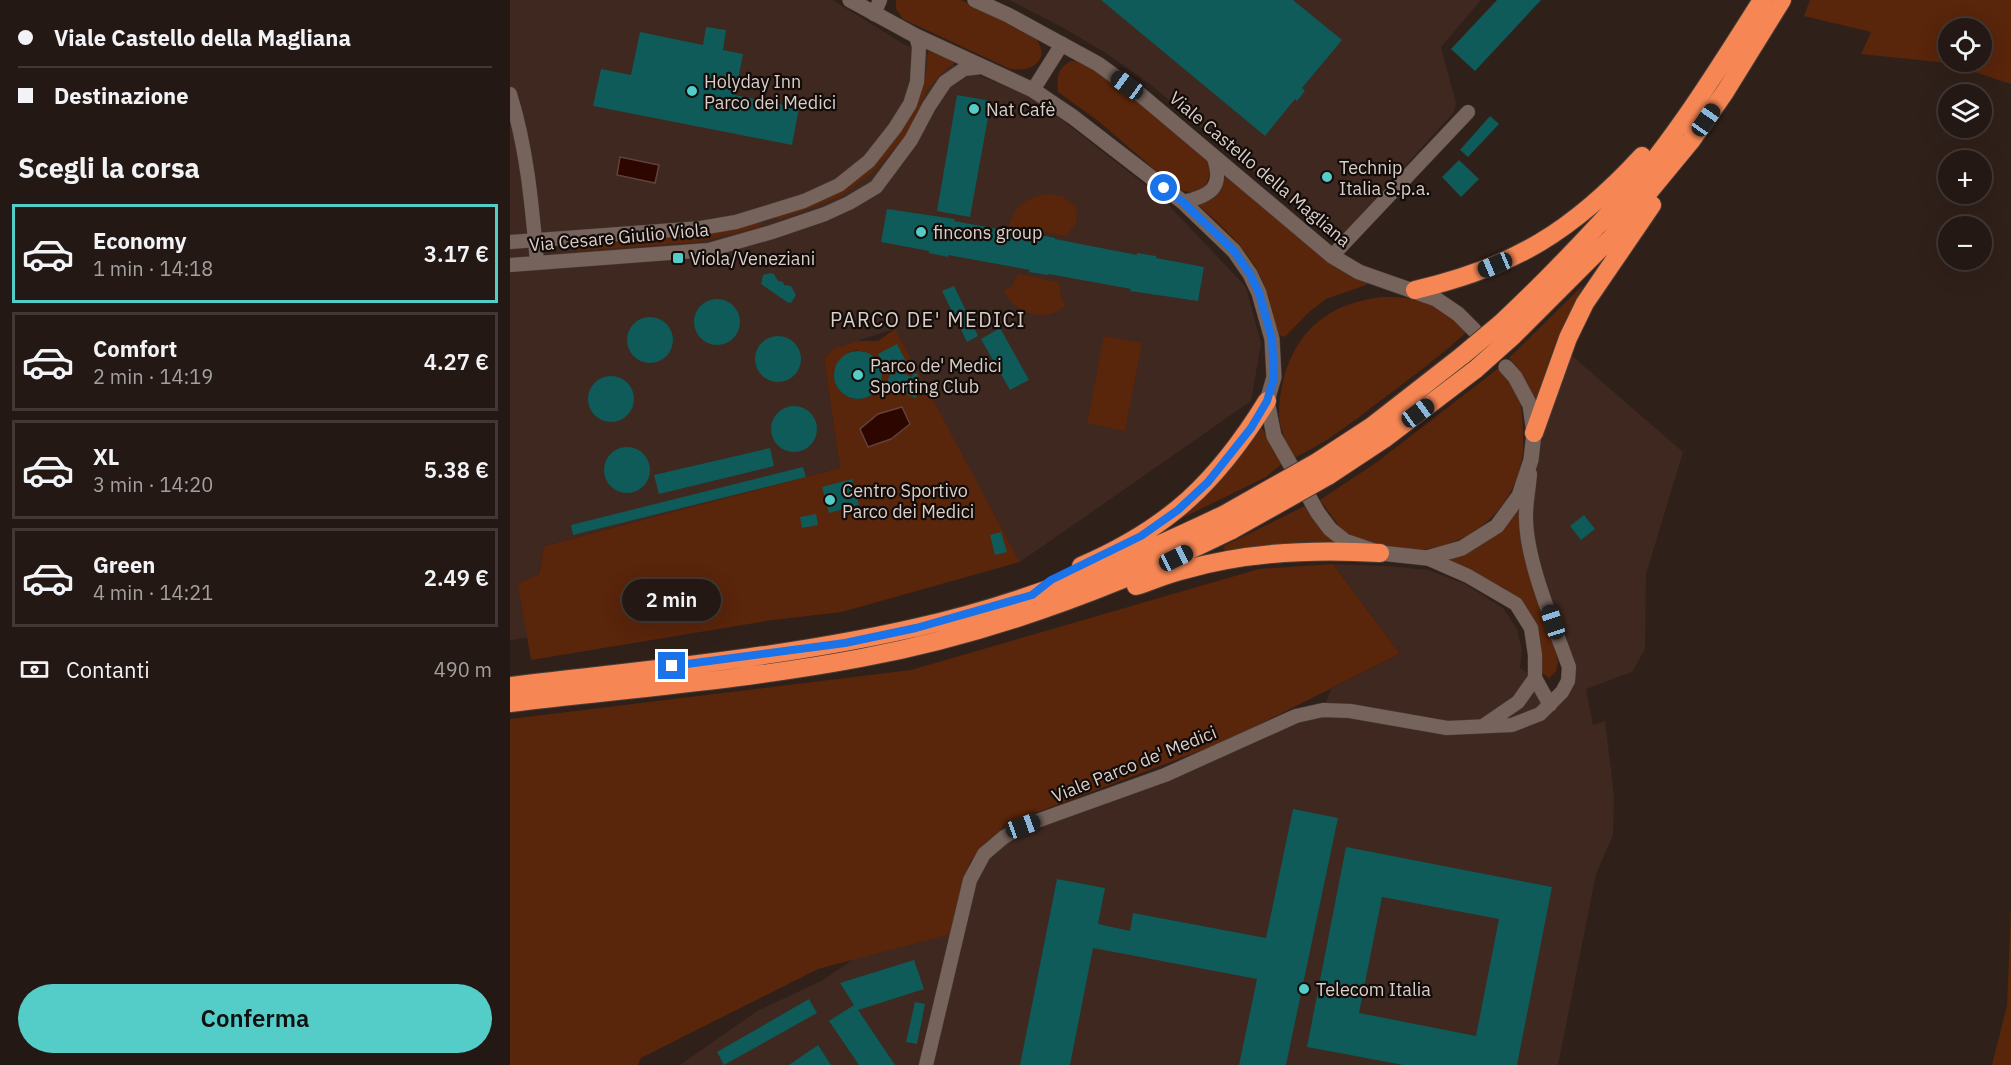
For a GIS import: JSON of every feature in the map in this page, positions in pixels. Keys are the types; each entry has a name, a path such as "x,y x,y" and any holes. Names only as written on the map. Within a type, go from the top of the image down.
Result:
{"highway":[{"path":"510,703 735,677 860,658 932,643 1006,622 1090,594 1176,558 1229,522 1323,469 1384,439 1476,369 1530,297 1623,198 1708,85 1762,0"},
{"path":"1323,469 1380,420 1463,355 1506,330 1611,238 1691,141 1725,92 1782,0"},
{"path":"1408,289 1479,272 1550,238 1580,216 1657,141 1680,124"},
{"path":"1534,433 1568,338 1585,303 1680,165 1691,141"},
{"path":"1032,595 1051,580 1141,536 1178,510 1208,482 1233,452 1267,401"},
{"path":"510,686 743,658 845,643 916,628 1032,595 1229,522"},
{"path":"1090,594 1114,594 1184,570 1240,559 1310,552 1347,551 1380,554"}],"street":[{"path":"850,0 878,7 916,36 1033,90 1073,117 1183,202 1234,251 1250,274 1259,293 1272,339 1274,378 1267,401 1274,436 1318,513 1330,529 1345,541 1380,554 1427,558 1468,576 1516,603 1531,628 1535,655 1535,678 1550,705"},
{"name":"Viale Castello della Magliana","path":"975,0 1098,64 1142,96 1332,256 1359,272 1436,299 1458,314 1474,330"},
{"name":"Via Cesare Giulio Viola","path":"510,242 701,228 736,222 804,201 839,185 869,161 895,128 910,104 916,82 919,47 916,36"},
{"path":"1033,90 1062,44"},
{"name":"Via Cesare Giulio Viola","path":"510,265 709,250 811,219 849,203 876,187 911,140 945,82 964,69 981,67"},
{"path":"510,94 516,113 530,191 537,262"},
{"path":"1332,256 1468,112"},
{"path":"1183,202 1201,198 1212,191 1218,170 1215,158"},
{"path":"766,213 772,232"},
{"path":"1427,558 1462,548 1497,526 1519,496 1531,460 1534,433 1530,405 1506,367"},
{"name":"Viale Parco de' Medici","path":"926,1065 970,880 984,854 1004,837 1023,826 1165,775 1296,716 1323,710 1350,711 1447,728 1467,729 1512,725 1540,714 1550,705 1568,681 1569,667 1529,546 1526,517 1531,460"},
{"path":"1484,726 1518,702 1535,678"}],"shaded area":[{"path":"510,0 833,0 902,43 1035,99 1161,197 1246,287 1261,344 1251,401 1020,562 894,329 833,349 824,359 840,468 544,546 527,638 510,640"},
{"path":"896,0 961,0 1030,33 1041,48 1041,55 1035,65 1028,68 1010,69 903,19 896,9"},
{"name":"Technip Italia S.p.a.","path":"1009,0 1481,0 1441,47 1456,103 1454,112 1336,242 1151,85 1109,55 1062,27"},
{"path":"1810,0 2011,0 2011,84 1974,72 1992,72 1992,18 1938,18 1938,62 1861,54 1871,32 1804,16"},
{"path":"928,51 958,61 946,69 927,90 903,139 872,173 840,197 778,220 776,214 840,188 895,136 926,76"},
{"path":"1071,61 1081,61 1123,87 1207,158 1209,174 1204,186 1192,192 1176,188 1097,120 1058,92 1060,70"},
{"path":"620,157 659,165 655,183 617,175"},
{"path":"1225,174 1367,283 1366,285 1326,299 1309,312 1285,337 1279,335 1266,289 1254,264 1228,233 1198,205 1218,194"},
{"path":"1048,194 1062,196 1075,206 1076,223 1066,236 1009,226 1014,213 1022,203"},
{"path":"762,220 762,225 757,228 696,242 576,251 576,243"},
{"path":"1018,274 1058,282 1062,300 1066,303 1059,310 1042,315 1029,313 1017,307 1003,291 1012,286"},
{"path":"1583,285 1554,347 1536,399 1520,371 1509,358"},
{"path":"1382,297 1420,300 1439,308 1468,331 1425,367 1349,424 1317,446 1294,458 1281,428 1279,409 1284,377 1298,345 1319,321 1332,312 1347,305"},
{"path":"895,329 1020,562 842,612 773,620 531,660 518,584 539,574 544,546 840,468 824,359 833,349 857,341 878,341","holes":["855,350 873,356 882,371 876,392 868,397 857,399 847,397 840,391 834,374 844,356","902,407 891,439 868,446 860,429 878,414"]},
{"path":"1104,336 1142,343 1125,431 1087,423"},
{"path":"1570,354 1683,452 1646,574 1645,649 1632,672 1586,689 1593,725 1605,721 1614,796 1613,835 1596,874 1558,1065 680,1065 757,1011 823,980 970,880 1004,837 1323,710 1331,689 1400,654 1333,564 1429,570 1465,584 1503,608 1517,629 1522,650 1520,668 1535,678 1549,704 1569,667 1529,546 1531,460"},
{"path":"1500,367 1514,387 1520,401 1523,447 1513,486 1499,510 1479,528 1455,541 1428,549 1400,550 1373,544 1342,529 1320,500 1377,462"},
{"path":"902,407 910,424 891,439 868,447 860,429 878,414"},
{"path":"1262,428 1283,463 1266,477 1170,524 1223,474"},
{"path":"1309,504 1338,543 1314,542 1223,549 1224,546"},
{"path":"1520,507 1558,662 1556,671 1549,678 1543,674 1539,666 1519,601 1504,588 1449,560 1481,545"},
{"path":"1333,564 1400,654 1226,741 1025,817 1003,828 985,843 970,862 951,934 818,969 641,1058 638,1065 510,1065 510,719 911,670 1259,569"},
{"path":"2011,907 2011,1065 1992,1065 2007,1006"}],"building":[{"path":"1101,0 1293,0 1342,40 1302,88 1305,91 1297,101 1295,99 1265,136"},
{"path":"1497,0 1541,0 1475,71 1451,49"},
{"path":"706,27 726,30 723,50 743,54 735,95 799,108 792,145 593,106 601,69 631,75 640,32 703,45"},
{"path":"957,95 991,101 970,217 937,211"},
{"path":"1490,116 1499,124 1468,157 1460,150"},
{"path":"1459,160 1479,179 1461,197 1442,177"},
{"path":"887,209 955,219 954,221 1036,236 1036,234 1137,255 1137,253 1156,256 1156,258 1204,267 1198,301 1130,291 1131,289 1029,272 1030,270 948,255 948,257 881,242"},
{"path":"774,274 784,285 791,286 796,295 791,303 761,284 763,275"},
{"path":"954,286 978,336 967,342 942,291"},
{"path":"717,299 733,306 740,322 733,338 717,345 701,338 694,322 701,306"},
{"path":"650,317 666,324 673,340 666,356 650,363 634,356 627,340 634,324"},
{"path":"1000,328 1029,380 1010,390 981,339"},
{"path":"778,336 794,343 801,359 794,375 778,382 762,375 755,359 762,343"},
{"path":"897,344 907,363 888,373 878,354"},
{"name":"Parco de' Medici Sporting Club","path":"853,351 863,351 875,358 882,370 882,380 875,392 863,399 853,399 838,388 834,380 834,370 845,355"},
{"path":"896,371 912,377 913,373 918,374 917,378 921,380 916,398 901,390 899,396 885,390 890,374 895,375"},
{"path":"611,376 627,383 634,399 627,415 611,422 595,415 588,399 595,383"},
{"path":"794,406 810,413 817,429 810,445 794,452 778,445 771,429 778,413"},
{"path":"627,447 643,454 650,470 643,486 627,493 611,486 604,470 611,454"},
{"path":"770,448 774,466 659,494 654,475"},
{"path":"803,467 806,477 573,535 571,525"},
{"path":"852,479 859,505 829,513 822,487"},
{"path":"816,514 818,525 802,528 800,517"},
{"path":"1584,515 1595,529 1581,540 1570,526"},
{"path":"1001,532 1007,552 995,555 990,535"},
{"path":"1293,809 1338,818 1286,1065 1239,1065 1257,979 1093,948 1070,1065 1020,1065 1057,879 1105,888 1098,924 1130,931 1133,913 1266,938"},
{"path":"1346,847 1552,887 1517,1065 1403,1065 1307,1047","holes":["1382,897 1499,919 1476,1036 1359,1013"]},
{"path":"914,960 924,989 858,1010 895,1065 859,1065 829,1021 854,1005 840,983"},
{"path":"809,999 817,1013 724,1065 717,1052"},
{"path":"915,1002 925,1004 917,1044 906,1042"},
{"path":"818,1045 831,1065 789,1065"}],"place":[{"name":"Holyday Inn Parco dei Medici","path":"692,91"},
{"name":"Nat Cafè","path":"974,109"},
{"name":"Technip Italia S.p.a.","path":"1327,177"},
{"name":"fincons group","path":"921,232"},
{"name":"Viola/Veneziani","path":"678,258"},
{"name":"Parco de' Medici Sporting Club","path":"858,375"},
{"name":"Centro Sportivo Parco dei Medici","path":"830,500"},
{"name":"Telecom Italia","path":"1304,989"}],"district":[{"name":"PARCO DE' MEDICI","path":"928,319"}],"route":[{"path":"672,666 845,643 916,628 1032,595 1051,580 1141,536 1178,510 1208,482 1251,428 1267,401 1274,378 1272,339 1259,293 1250,274 1234,251 1183,202 1164,188"}]}
